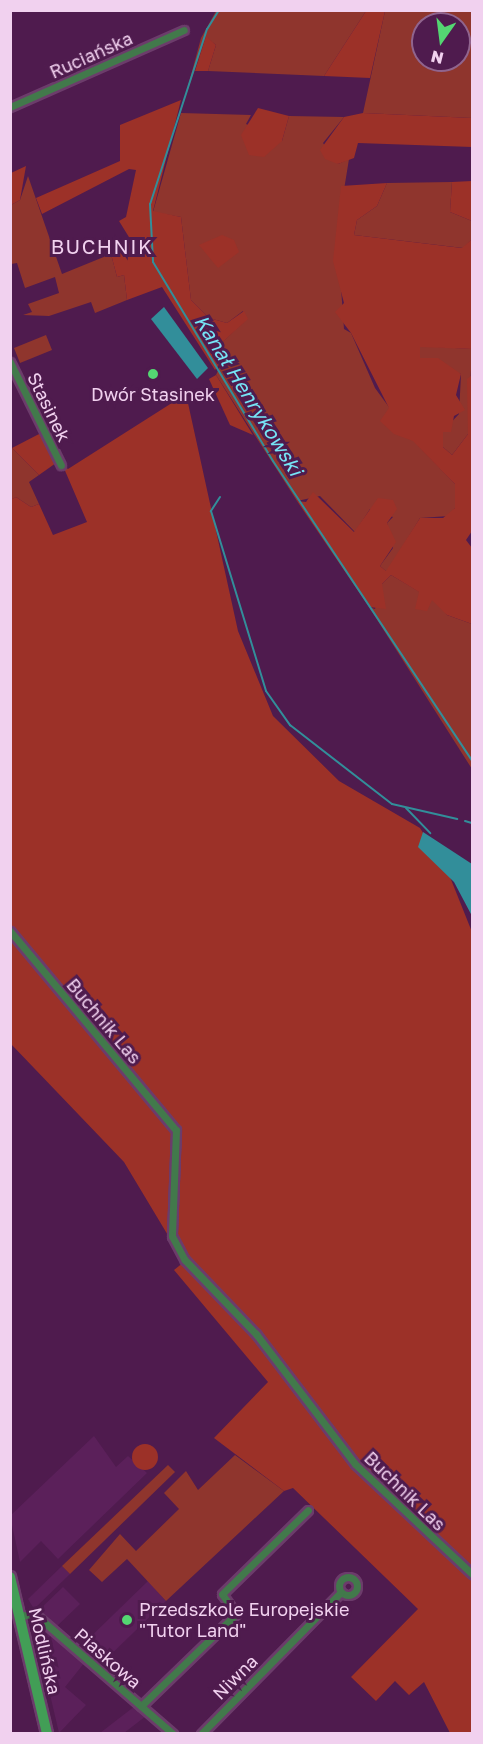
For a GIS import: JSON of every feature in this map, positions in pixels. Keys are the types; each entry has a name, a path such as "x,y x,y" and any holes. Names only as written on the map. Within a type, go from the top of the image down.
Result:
{"main road":[{"name":"Modlińska","path":"10,1577 47,1734"}],"street":[{"name":"Ruciańska","path":"11,106 184,30"},
{"name":"Stasinek","path":"10,362 61,465"},
{"name":"Buchnik Las","path":"10,931 176,1130 172,1236 177,1247 202,1281 271,1352 321,1426 385,1496 472,1574"},
{"path":"141,1706 236,1614 222,1594 308,1510"},
{"name":"Niwna","path":"201,1734 341,1592"},
{"name":"Piaskowa","path":"20,1615 37,1616 173,1734"}],"shaded area":[{"path":"216,11 366,11 324,76 208,71 216,45 206,37 184,101 201,38"},
{"path":"366,11 385,11 370,78 324,76"},
{"path":"385,11 472,11 472,118 363,113"},
{"path":"206,36 216,45 208,71 195,71"},
{"path":"181,100 153,211 181,217 191,300 209,318 227,323 244,311 248,319 217,347 223,360 215,370 162,287 127,300 124,275 117,277 111,254 132,242 119,221 126,217 136,170 129,169 42,214 36,198 120,161 120,125"},
{"path":"258,108 289,116 282,141 264,157 249,155 241,135"},
{"path":"181,113 251,115 246,124 282,141 289,116 344,117 323,143 338,164 349,159 337,233 344,329 351,333 375,388 413,440 455,484 455,508 449,516 420,518 387,572 380,566 393,548 387,523 393,517 370,509 355,532 320,496 297,501 216,375 223,360 217,347 247,319 243,311 227,323 209,318 191,300 181,217 153,212"},
{"path":"363,113 472,118 472,147 358,143 354,158 338,164 325,159 320,150 344,117"},
{"path":"26,166 20,200 11,205 11,173"},
{"path":"28,176 62,274 111,254 117,277 124,275 127,300 95,313 91,302 49,316 23,315 32,312 28,304 59,293 55,277 25,288 17,263 11,264 11,205 20,200"},
{"path":"472,181 472,221 450,212 452,182"},
{"path":"452,182 450,212 472,221 472,239 463,248 354,235 357,220 377,206 387,183"},
{"path":"387,183 377,206 357,220 354,235 462,248 472,239 472,349 420,347 420,358 438,358 461,374 456,395 465,410 454,416 451,432 443,432 443,447 452,455 468,434 467,379 472,375 472,531 466,540 472,548 472,624 447,615 432,600 427,611 415,609 419,592 391,575 382,584 386,609 369,607 297,501 306,502 313,492 354,532 378,498 393,500 397,509 387,523 396,542 380,566 386,571 420,518 443,518 455,508 455,484 413,441 394,434 380,421 389,408 351,333 335,312 344,303 333,261 341,186"},
{"path":"222,235 234,240 239,252 218,268 199,245"},
{"path":"164,307 208,368 197,379 151,319"},
{"path":"46,335 52,350 20,363 14,348"},
{"path":"420,346 472,349 468,434 452,455 443,447 443,431 459,414 461,374 420,358"},
{"path":"216,375 253,435 230,425 209,379"},
{"path":"186,394 238,631 273,716 339,781 420,828 448,872 472,932 472,1733 450,1733 424,1682 409,1695 395,1681 376,1701 351,1677 418,1609 293,1488 284,1491 214,1438 268,1382 174,1270 184,1262 124,1162 11,1044 10,500 16,497 31,507 39,504 53,535 87,522 63,466 68,469"},
{"path":"41,433 56,463 39,475 12,448"},
{"path":"12,448 39,475 29,482 39,504 31,507 16,497 11,500"},
{"path":"391,575 440,604 447,615 472,624 472,769 369,607 375,609 382,584"},
{"path":"423,832 472,864 472,916 454,882 418,847"},
{"path":"94,1436 116,1467 128,1456 147,1473 58,1559 41,1541 20,1562 10,1516"},
{"path":"145,1444 154,1448 158,1457 154,1466 145,1470 136,1466 132,1457 136,1448"},
{"path":"235,1455 284,1491 166,1601 127,1559 102,1582 89,1570 120,1534 136,1551 179,1509 164,1493 186,1471 198,1490"},
{"path":"168,1465 175,1472 70,1574 62,1566"},
{"path":"62,1566 70,1574 34,1609 28,1599"},
{"name":"Przedszkole Europejskie \"Tutor Land\"","path":"148,1581 166,1601 98,1667 78,1649"},
{"path":"63,1587 80,1604 56,1627 38,1611"},
{"path":"37,1620 85,1662 65,1687 86,1705 59,1733 34,1626"},
{"path":"135,1706 146,1716 124,1733 100,1733"}],"waterway":[{"name":"Kanał Henrykowski","path":"219,10 207,29 150,204 153,262 273,461 472,761"},
{"path":"220,497 211,511 266,691 290,725 392,804 457,819"},
{"path":"406,808 430,833"},
{"path":"465,821 472,823"}],"place":[{"name":"Dwór Stasinek","path":"153,374"},
{"name":"Przedszkole Europejskie \"Tutor Land\"","path":"127,1620"}],"district":[{"name":"BUCHNIK","path":"102,246"}]}
